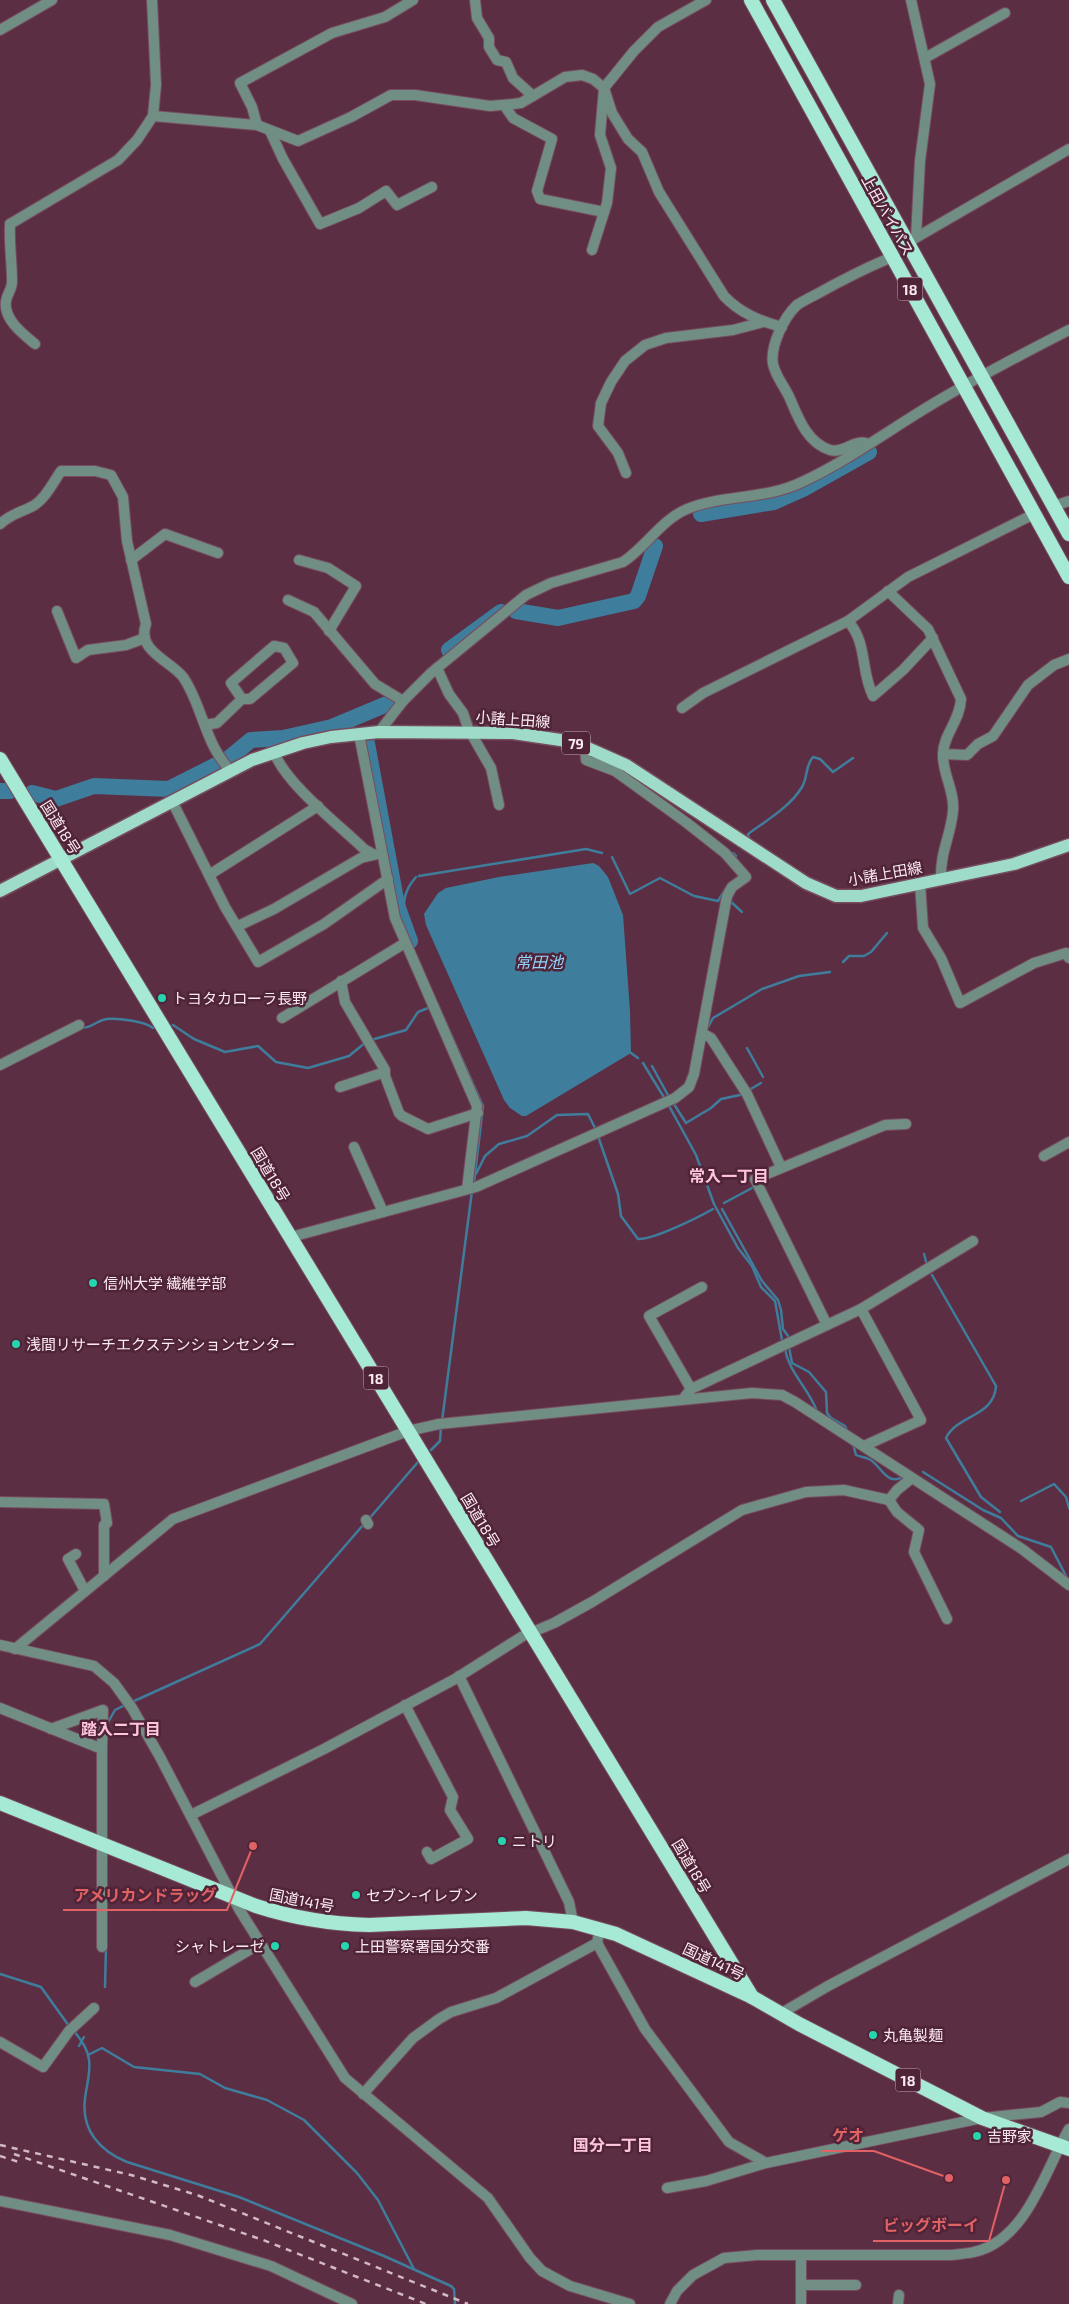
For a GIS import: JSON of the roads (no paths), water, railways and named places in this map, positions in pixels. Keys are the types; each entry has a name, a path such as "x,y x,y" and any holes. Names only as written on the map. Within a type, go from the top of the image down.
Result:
{"highway":[{"name":"上田バイパス","path":"751,0 1069,577"},
{"name":"上田バイパス","path":"773,0 913,240 981,374 1069,534"},
{"name":"国道18号","path":"0,759 752,1997 780,2014 982,2118 1064,2148"},
{"name":"国道141号","path":"0,1803 232,1897 294,1917 343,1924 422,1924 514,1918 573,1922 599,1936 616,1934 752,1997"}],"main road":[{"name":"小諸上田線","path":"0,890 230,771 274,752 331,737 379,732 514,733 556,738 585,746 626,765 823,892 850,897 1014,864 1069,845"}],"street":[{"path":"10,224 118,160 137,140 153,116 156,85 152,0"},
{"path":"257,125 252,107 240,82 332,34 385,17 414,0"},
{"path":"475,0 477,18 489,38 489,47 493,54 497,60 506,62 514,78 533,96"},
{"path":"592,250 604,212 611,168 600,135 604,88 634,52 658,28 706,0"},
{"path":"911,0 930,84 920,161 913,240"},
{"path":"1,27 48,1"},
{"path":"925,58 1005,13"},
{"path":"153,116 257,125 298,142 352,117 391,95 415,95 490,106 504,105 521,103 565,77 582,75 593,79 604,88 612,113 628,139 642,152 659,192 724,296 734,306 763,322 782,327"},
{"path":"504,105 513,118 552,139 537,191 540,199 604,212"},
{"path":"270,131 283,159 320,224 359,208 386,191 397,205 432,187"},
{"path":"913,240 1069,149"},
{"path":"0,219 10,224"},
{"path":"10,224 9,253 12,285 6,301 8,316 19,330 35,344"},
{"path":"868,443 859,441 840,450 831,450 803,429 795,416 791,401 777,375 773,362 782,327 798,305 845,278 892,257"},
{"path":"626,473 618,453 598,426 601,403 611,382 625,362 645,345 666,338 733,330 763,322"},
{"path":"379,732 403,701 437,668 526,595 551,583 623,562 634,555 661,527 685,510 712,503 761,496 789,488 816,475 981,374 1069,330"},
{"path":"0,524 19,510 31,507 39,501 62,471 95,471 111,475 123,497 127,541 146,624 145,638 151,649 183,676 213,746 230,771"},
{"path":"1054,506 1069,501"},
{"path":"682,708 703,692 848,621 888,591 941,559 1034,514"},
{"path":"131,560 165,534 218,553"},
{"path":"300,560 328,568 356,586 329,630"},
{"path":"888,591 928,629 960,700 960,712 943,754 952,795 953,812 941,858 941,879"},
{"path":"288,600 314,612 375,684 403,701"},
{"path":"57,611 76,658 88,650 126,645 145,638"},
{"path":"848,621 861,639 865,680 873,696 903,670 933,638"},
{"path":"205,725 217,723 242,699 250,699 293,663 284,648 274,646 231,683 242,699"},
{"path":"943,754 967,756 978,744 993,736 1028,685 1048,669 1069,659"},
{"path":"437,668 449,694 463,713 470,733 491,769 499,805"},
{"path":"359,734 377,853 388,879 394,913 405,943 476,1102 478,1113 471,1188"},
{"path":"291,1237 471,1188 675,1098 687,1088 692,1079 702,1033 727,896 736,883 746,877 725,853 688,823 615,771 586,760 585,746"},
{"path":"274,752 282,768 318,806 377,853"},
{"path":"172,801 209,875 255,959 260,962 324,924 388,879"},
{"path":"209,875 318,806"},
{"path":"238,926 274,909 360,859 377,853"},
{"path":"920,883 923,928 941,958 960,1003 1034,963 1066,953 1069,958"},
{"path":"282,1018 341,980 405,943"},
{"path":"341,980 345,1002 385,1072 399,1113 426,1129 478,1113"},
{"path":"0,1065 51,1042 79,1025"},
{"path":"702,1033 710,1036 747,1094 781,1167"},
{"path":"340,1087 385,1072"},
{"path":"827,1325 755,1180 781,1167 885,1125 906,1124"},
{"path":"1044,1156 1069,1142"},
{"path":"354,1147 383,1212"},
{"path":"683,1399 691,1389 860,1309 974,1241"},
{"path":"691,1389 649,1316 702,1287"},
{"path":"860,1309 921,1420 864,1446"},
{"path":"15,1648 179,1516 408,1431 442,1423 752,1393 782,1395 1022,1549 1069,1585"},
{"path":"889,1500 912,1478"},
{"path":"191,1815 324,1749 405,1706 531,1632 554,1623 592,1602 742,1510 762,1503 806,1492 844,1490 889,1500 897,1512 920,1530 914,1552 947,1619"},
{"path":"0,1502 104,1504 106,1520 104,1525 104,1576"},
{"path":"76,1554 68,1559 85,1592"},
{"path":"0,1645 94,1666 114,1683 132,1708 191,1815 232,1897 338,2068 363,2094 488,2198 530,2258 542,2271 570,2286 630,2304"},
{"path":"459,1676 569,1902 573,1922"},
{"path":"405,1706 454,1798 450,1810 468,1839 431,1859 427,1852"},
{"path":"0,1708 102,1749"},
{"path":"51,1729 103,1710 102,1948"},
{"path":"780,2014 828,1986 1069,1859"},
{"path":"363,2094 413,2038 439,2019 451,2012 496,1998 599,1936 645,2029 729,2142 766,2163"},
{"path":"195,1982 261,1943"},
{"path":"0,2042 42,2067 71,2028 94,2008"},
{"path":"668,2188 706,2181 766,2163 982,2118 1041,2112 1060,2102 1069,2103"},
{"path":"670,2304 677,2292 693,2275 724,2258 757,2255 951,2255 975,2252 996,2242 1019,2221 1064,2148 1069,2129"},
{"path":"0,2201 170,2235 271,2266 352,2304"},
{"path":"801,2255 801,2304"},
{"path":"801,2285 856,2285"}],"water":[{"name":"常田池","path":"593,863 599,866 608,877 623,915 631,1053 526,1116 522,1116 510,1108 504,1100 426,925 424,914 438,893 446,888 499,877"}],"waterway":[{"path":"701,514 774,502 803,489 869,452"},
{"path":"516,611 558,618 634,601 638,596 655,546"},
{"path":"449,650 501,612"},
{"path":"32,793 56,799 94,786 169,789 228,759 251,740 283,738 332,727 387,704"},
{"path":"366,738 397,905 410,941"},
{"path":"749,840 748,834 778,813 797,794 804,783 810,760 813,757 820,759 833,772 853,758"},
{"path":"0,791 10,791"},
{"path":"419,876 586,849 602,853"},
{"path":"733,853 736,856"},
{"path":"612,857 630,894 660,878 694,896 718,901 728,885"},
{"path":"405,929 405,896 416,877"},
{"path":"730,901 742,912"},
{"path":"843,962 849,956 864,956 871,952 887,933"},
{"path":"707,1029 713,1018 762,989 799,976 830,972"},
{"path":"437,1003 483,1106 474,1183"},
{"path":"371,1040 406,1030 418,1012 428,1008"},
{"path":"81,1028 112,1019 137,1022 153,1028"},
{"path":"173,1025 194,1039 225,1052 258,1046 276,1062 308,1068 349,1056 366,1042"},
{"path":"747,1048 763,1077"},
{"path":"631,1053 638,1058"},
{"path":"643,1063 665,1099"},
{"path":"652,1066 669,1097"},
{"path":"749,1090 761,1083"},
{"path":"672,1101 686,1123 711,1108 721,1099 740,1095"},
{"path":"668,1104 696,1155 714,1204 738,1248 752,1266 761,1287 775,1301 782,1340"},
{"path":"476,1174 485,1156 499,1144 527,1136 557,1115 588,1114 596,1130"},
{"path":"598,1136 618,1194 621,1216 638,1239 665,1232 713,1209"},
{"path":"724,1203 752,1188"},
{"path":"442,1421 472,1191"},
{"path":"722,1209 762,1281 778,1300 783,1329 788,1336"},
{"path":"924,1254 927,1265"},
{"path":"932,1275 996,1386 994,1396 989,1404 959,1424 946,1438 981,1497 1000,1512"},
{"path":"785,1347 790,1363 816,1409"},
{"path":"789,1347 792,1363 809,1372 826,1392 827,1413 831,1418 845,1426 848,1432"},
{"path":"431,1450 440,1441 441,1427"},
{"path":"853,1444 856,1455 873,1462 888,1477 892,1479 903,1477"},
{"path":"368,1520 418,1462"},
{"path":"923,1472 983,1510 1001,1518 1018,1536 1051,1547 1067,1578"},
{"path":"1021,1501 1054,1484 1066,1497 1069,1508"},
{"path":"132,1702 260,1644 364,1524"},
{"path":"107,1724 115,1710 127,1704"},
{"path":"105,1987 106,1948"},
{"path":"0,1974 41,1987 69,2026"},
{"path":"73,2030 81,2040 89,2060 89,2075 85,2099 86,2120 94,2138 108,2152 127,2162 239,2197 384,2256 451,2286 454,2289 455,2304"},
{"path":"79,2046 84,2037"},
{"path":"88,2055 102,2048 134,2067 200,2074 225,2088 267,2100 304,2120 357,2173 378,2200 414,2269"}],"railway":[{"path":"0,2145 131,2175 197,2195 468,2304"},
{"path":"14,2154 263,2240 426,2304"},
{"path":"0,2156 22,2163"}],"place":[{"name":"トヨタカローラ長野","path":"162,998"},
{"name":"信州大学 繊維学部","path":"93,1283"},
{"name":"浅間リサーチエクステンションセンター","path":"16,1344"},
{"name":"ニトリ","path":"502,1841"},
{"name":"アメリカンドラッグ","path":"253,1846"},
{"name":"セブン-イレブン","path":"356,1895"},
{"name":"シャトレーゼ","path":"275,1946"},
{"name":"上田警察署国分交番","path":"345,1946"},
{"name":"丸亀製麺","path":"873,2035"},
{"name":"吉野家","path":"977,2136"},
{"name":"ゲオ","path":"949,2178"},
{"name":"ビッグボーイ","path":"1006,2180"}],"district":[{"name":"常入一丁目","path":"729,1175"},
{"name":"踏入二丁目","path":"121,1728"},
{"name":"国分一丁目","path":"613,2144"}]}
